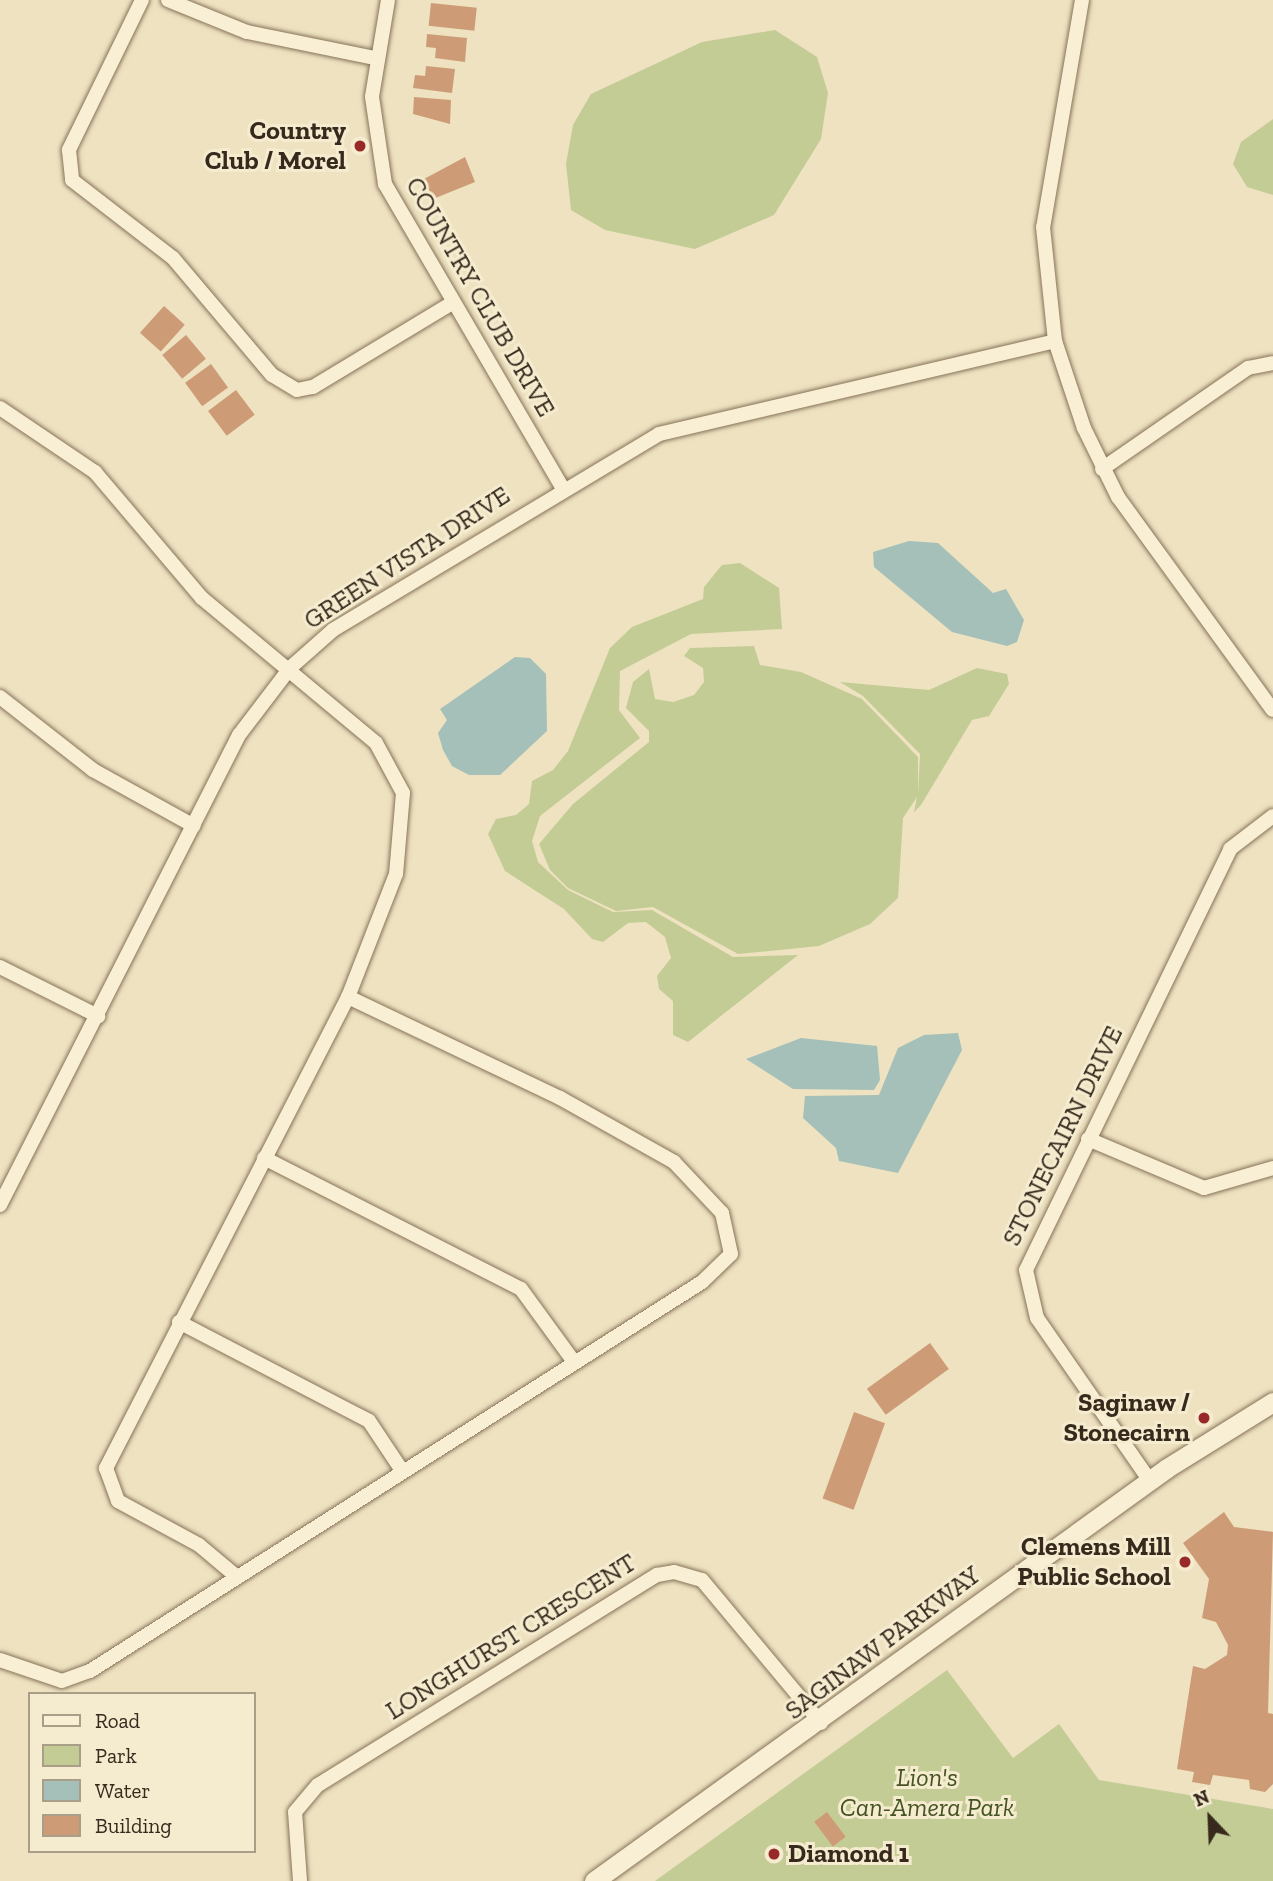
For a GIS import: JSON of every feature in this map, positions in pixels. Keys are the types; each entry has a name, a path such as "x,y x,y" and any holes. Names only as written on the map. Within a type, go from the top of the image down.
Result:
{"street":[{"path":"142,0 69,150 72,180 173,258 289,388 313,387 452,303"},
{"path":"168,0 247,32 375,58"},
{"name":"COUNTRY CLUB DRIVE","path":"388,0 375,58 374,142 385,184 452,303 562,487"},
{"path":"1082,0 1043,227 1055,341 1102,469 1273,710"},
{"name":"GREEN VISTA DRIVE","path":"0,1205 99,1016 239,735 290,668 333,630 562,487 687,425 1055,341"},
{"path":"1102,469 1248,368 1273,363"},
{"path":"0,408 95,472 202,597 290,668 376,743 403,793 396,874 348,997 110,1454 107,1479 118,1501 200,1545 237,1577"},
{"path":"0,697 93,771 194,826"},
{"name":"STONECAIRN DRIVE","path":"1150,1481 1037,1318 1026,1285 1026,1269 1230,849 1273,816"},
{"path":"0,967 99,1016"},
{"path":"0,1660 50,1679 74,1678 724,1266 733,1243 722,1213 696,1179 638,1139 348,997"},
{"path":"1088,1139 1203,1188 1273,1168"},
{"path":"264,1158 521,1289 574,1362"},
{"path":"179,1322 369,1421 401,1469"},
{"name":"SAGINAW PARKWAY","path":"594,1881 821,1723 1150,1481 1273,1402"},
{"name":"LONGHURST CRESCENT","path":"300,1881 295,1812 318,1784 657,1575 674,1572 702,1580 821,1723"}],"green space":[{"path":"775,30 817,57 828,93 821,139 774,215 695,249 605,230 571,210 566,164 573,125 591,94 702,42"},
{"path":"1273,119 1273,195 1247,187 1233,164 1241,142"},
{"path":"740,563 779,588 782,629 691,634 620,671 619,710 640,738 540,816 532,841 538,862 568,890 613,912 652,910 733,957 798,955 688,1042 673,1035 673,1001 659,989 657,976 671,958 665,937 646,922 628,923 603,942 592,939 564,909 505,871 488,834 496,819 516,815 529,804 532,781 553,770 568,751 610,648 632,627 703,599 704,587 722,565"},
{"path":"754,646 760,665 801,672 862,699 918,757 918,795 920,754 863,696 840,682 929,690 977,668 1007,674 1009,684 989,716 972,720 921,805 914,812 917,797 903,818 898,898 870,924 819,946 738,954 653,907 616,911 568,888 550,870 539,844 573,804 649,742 649,731 626,708 633,682 649,669 655,699 673,702 694,695 704,682 703,668 684,656 690,648"},
{"name":"Lion's Can-Amera Park","path":"947,1670 1013,1758 1059,1724 1099,1780 1273,1809 1273,1881 655,1881"}],"water":[{"path":"909,541 938,543 993,593 1006,589 1024,620 1017,642 1007,646 952,632 874,567 873,552"},
{"path":"515,657 530,658 546,674 547,731 500,775 469,775 452,766 443,750 438,733 447,720 440,709"},
{"path":"958,1033 962,1050 898,1173 839,1161 836,1148 803,1118 805,1096 879,1095 898,1048 924,1035"},
{"path":"801,1038 877,1046 880,1080 874,1090 793,1089 746,1059"}],"building":[{"path":"431,3 477,8 474,31 429,26"},
{"path":"427,34 467,38 465,62 435,58 436,48 426,47"},
{"path":"426,66 455,69 452,93 413,88 415,75 425,76"},
{"path":"414,97 451,100 450,124 413,114"},
{"path":"465,157 475,182 433,199 424,179"},
{"path":"164,306 185,325 161,351 140,333"},
{"path":"186,335 206,359 182,379 162,355"},
{"path":"211,364 228,387 202,406 185,383"},
{"path":"236,390 255,415 227,436 208,411"},
{"path":"930,1343 949,1369 886,1415 867,1389"},
{"path":"854,1412 885,1423 854,1510 823,1498"},
{"path":"1224,1512 1234,1527 1273,1532 1268,1713 1273,1714 1273,1784 1265,1792 1250,1789 1249,1780 1213,1775 1210,1785 1192,1782 1194,1772 1177,1769 1193,1666 1205,1669 1227,1655 1228,1645 1216,1622 1202,1618 1209,1579 1183,1543"},
{"path":"827,1812 846,1837 833,1846 814,1822"}],"place":[{"name":"Country Club / Morel","path":"360,146"},
{"name":"Saginaw / Stonecairn","path":"1204,1418"},
{"name":"Clemens Mill Public School","path":"1185,1562"},
{"name":"Diamond 1","path":"774,1854"}]}
